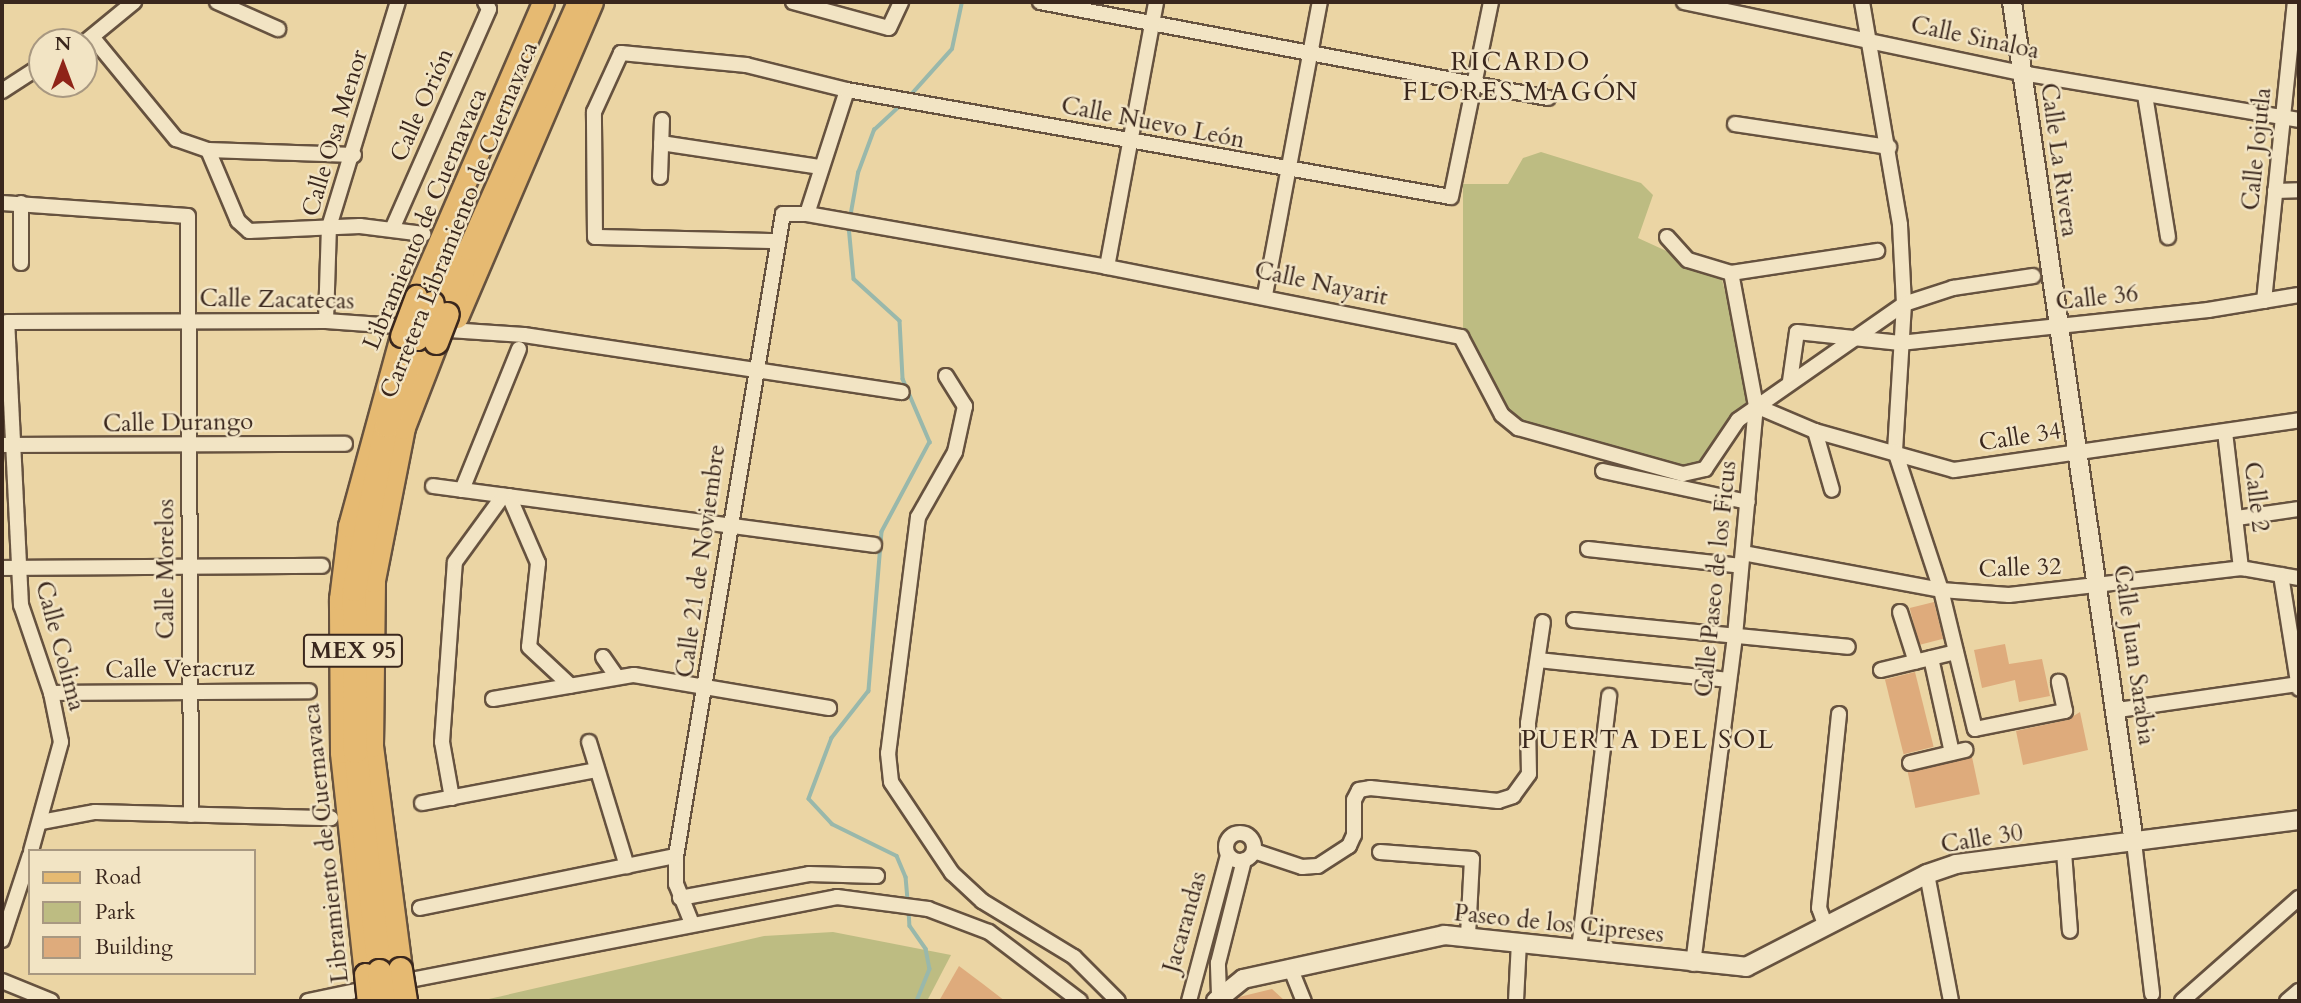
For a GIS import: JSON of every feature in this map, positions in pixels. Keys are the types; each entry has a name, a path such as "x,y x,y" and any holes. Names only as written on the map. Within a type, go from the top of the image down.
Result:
{"highway":[{"name":"Carretera Libramiento de Cuernavaca","path":"383,1001 371,746 373,580 403,427 425,340 563,2"},
{"name":"Carretera Libramiento de Cuernavaca","path":"438,308 470,248 579,2"},
{"name":"Carretera Libramiento de Cuernavaca","path":"381,971 405,1001"}],"main road":[{"name":"Libramiento de Cuernavaca","path":"368,1001 381,971 339,727 340,599 349,526 438,308 543,2"},
{"name":"Libramiento de Cuernavaca","path":"438,308 592,2"}],"street":[{"path":"98,32 134,2"},
{"path":"216,2 278,29"},
{"name":"Calle Osa Menor","path":"326,321 329,227 354,155 398,2"},
{"name":"Calle Orión","path":"393,227 489,9 485,2"},
{"path":"793,2 889,28 901,2"},
{"path":"1040,2 1548,98"},
{"path":"1107,267 1156,2"},
{"path":"1265,295 1320,2"},
{"path":"1474,84 1491,2"},
{"name":"Calle Sinaloa","path":"1684,2 1871,38 2022,73 2283,121 2299,121"},
{"path":"1862,2 1871,38 1889,147 1904,303 1895,451 1941,590 1975,729 2065,711 2059,682"},
{"name":"Calle La Rivera","path":"2012,2 2057,324"},
{"name":"Calle Jojutla","path":"2264,301 2295,2"},
{"path":"98,50 176,139 208,150 354,155"},
{"name":"Calle Nuevo León","path":"774,241 595,237 593,112 621,53 746,65 847,90 896,96 1288,172 1451,197 1474,84"},
{"path":"2,91 28,74"},
{"path":"807,214 819,167 847,90"},
{"path":"2145,94 2168,237"},
{"path":"660,177 662,120"},
{"path":"1735,124 1889,147"},
{"path":"661,143 819,167"},
{"path":"208,150 238,221 249,231 393,227 423,234"},
{"path":"2275,191 2299,191"},
{"path":"2,203 21,203 20,263"},
{"name":"Calle Morelos","path":"21,203 188,216 191,816"},
{"name":"Calle 21 de Noviembre","path":"691,921 680,898 676,856 706,686 774,241 779,222 790,211"},
{"name":"Calle Nayarit","path":"790,211 1265,295 1461,337 1502,415 1518,428 1668,471 1705,469 1738,420 1756,406"},
{"path":"1667,237 1688,260 1731,272 1877,251"},
{"name":"Calle Paseo de los Ficus","path":"1693,964 1735,636 1756,406 1731,272"},
{"path":"1756,406 1904,303 1953,288 2033,276"},
{"name":"Calle 36","path":"1790,382 1797,332 1857,334 1900,343 2299,295"},
{"name":"Calle Zacatecas","path":"7,322 326,321 524,335 902,392"},
{"name":"Calle Colima","path":"7,322 9,568 51,693 60,759 32,849"},
{"name":"Calle Juan Sarabia","path":"2057,324 2118,710 2152,994"},
{"path":"462,490 519,349"},
{"path":"946,376 965,406 955,452 918,517 888,753 891,782 952,873 982,901 1074,957 1118,1001"},
{"name":"Calle 34","path":"1756,406 1815,430 1954,470 2299,420"},
{"path":"1815,430 1832,490"},
{"name":"Calle 2","path":"2225,432 2241,568"},
{"name":"Calle Durango","path":"6,446 345,444"},
{"path":"1603,471 1748,502"},
{"path":"433,486 874,545"},
{"path":"506,496 538,563 529,647 570,686"},
{"path":"452,798 442,742 455,562 506,496"},
{"path":"2237,518 2299,509"},
{"name":"Calle 32","path":"1588,549 1742,560 1941,590 2009,595 2241,568 2299,578"},
{"path":"9,568 323,566"},
{"path":"2118,710 2299,686 2281,575"},
{"path":"1900,612 1916,662"},
{"path":"1574,620 1848,647"},
{"path":"1249,856 1252,839 1238,832 1227,841 1228,855 1249,856 1302,867 1318,866 1349,846 1354,835 1354,800 1359,790 1370,788 1498,801 1513,796 1529,774 1528,723 1543,622"},
{"path":"1881,670 1956,652"},
{"path":"603,657 617,677"},
{"path":"1910,763 1958,752 1931,658"},
{"path":"1538,660 1729,680"},
{"path":"493,699 617,677 706,686 829,709"},
{"name":"Calle Veracruz","path":"51,693 309,691"},
{"path":"1579,949 1609,696"},
{"path":"1826,927 1819,908 1839,714"},
{"path":"589,742 627,866"},
{"path":"422,803 597,770"},
{"path":"41,822 95,812 331,818"},
{"name":"Calle 30","path":"1693,964 1746,967 1927,874 1956,864 2299,820"},
{"path":"1380,852 1472,859 1468,936"},
{"path":"2064,852 2070,931"},
{"name":"Jacarandas","path":"1189,1001 1228,855"},
{"path":"420,908 676,856"},
{"name":"Jacarandas","path":"1217,998 1218,963 1249,856"},
{"name":"Calle Colima","path":"2,940 6,911 28,860"},
{"path":"680,898 809,874 877,876"},
{"path":"1927,874 1951,1001"},
{"path":"308,1001 691,921 828,897 928,909 989,932 1080,1001"},
{"path":"2182,1001 2299,898"},
{"name":"Paseo de los Cipreses","path":"1217,998 1243,979 1444,935 1693,964"},
{"path":"1516,1001 1519,942"},
{"path":"1290,967 1304,1001"},
{"path":"2,981 51,1001"},
{"path":"2287,1001 2299,991"}],"green space":[{"path":"1541,152 1641,183 1653,195 1638,238 1721,276 1753,399 1733,416 1702,466 1694,470 1518,425 1505,415 1463,333 1463,184 1508,184 1523,158"},
{"path":"833,932 951,955 927,1001 480,1001 764,936"}],"building":[{"path":"1934,602 1943,639 1919,645 1910,608"},
{"path":"2005,644 2009,664 2042,659 2050,696 2019,702 2015,680 1982,688 1974,650"},
{"path":"1915,672 1934,747 1904,754 1885,679"},
{"path":"2080,712 2088,750 2023,765 2016,731 2067,720"},
{"path":"1972,757 1980,794 1915,808 1907,771"},
{"path":"959,966 983,984 1005,1001 939,1001"},
{"path":"1272,989 1285,1001 1237,1001 1239,997"}],"waterway":[{"path":"909,97 952,49 962,2"},
{"path":"850,218 858,173 874,130 901,105"},
{"path":"849,226 854,279 900,321 903,379 930,442 882,532 869,691 832,738 809,799 832,824 897,856 906,877 908,901"},
{"path":"909,909 910,926 926,949 930,969 917,1001"}],"district":[{"name":"RICARDO FLORES MAGÓN","path":"1521,77"},
{"name":"PUERTA DEL SOL","path":"1648,740"}]}
